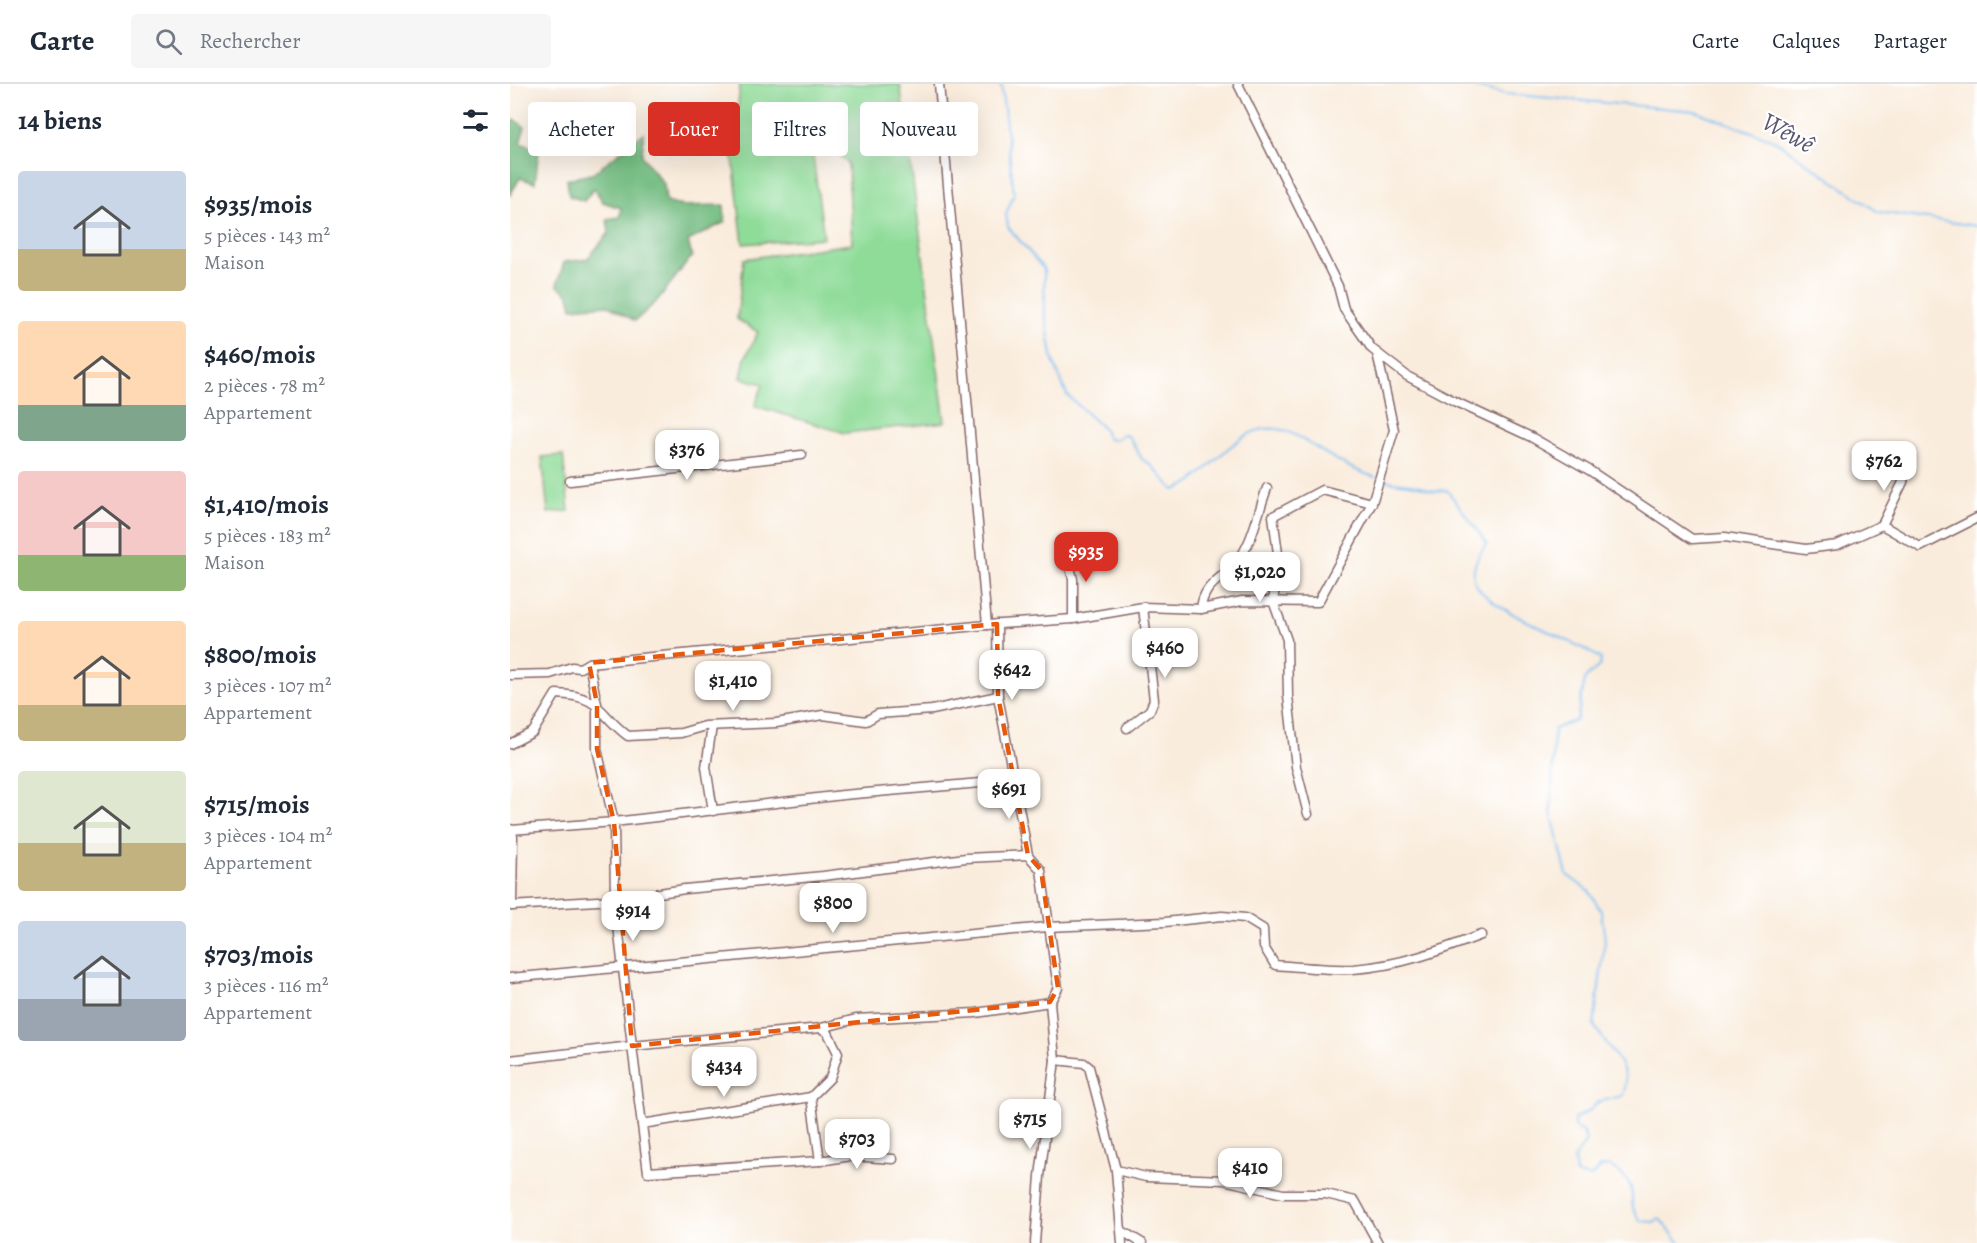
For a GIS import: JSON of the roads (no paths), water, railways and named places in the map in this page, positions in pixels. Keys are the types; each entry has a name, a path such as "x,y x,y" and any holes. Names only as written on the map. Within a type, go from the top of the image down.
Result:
{"street":[{"path":"939,84 987,625"},
{"path":"1238,84 1338,286 1344,309 1377,353 1407,376 1531,437 1589,470 1692,539 1725,537 1806,549 1837,544 1881,525 1904,482 1906,465"},
{"path":"510,675 550,674 572,667 580,669 589,663 997,624 1074,619 1143,608 1201,609 1242,601 1318,602 1372,503 1394,430 1377,353"},
{"path":"570,481 802,455"},
{"path":"1201,609 1207,587 1237,562 1250,539 1268,488"},
{"path":"1308,814 1296,767 1288,696 1287,640 1273,601 1279,561 1273,516 1322,490 1372,503"},
{"path":"1881,525 1920,547 1977,518"},
{"path":"1066,550 1073,579 1074,619"},
{"path":"1127,728 1150,710 1154,700 1143,608"},
{"path":"997,624 998,696 1028,855 1041,870 1047,927 1058,988 1050,1002 1055,1060 1040,1176 1035,1243"},
{"path":"589,663 597,704 597,749 614,822 615,900 648,1172 820,1161 851,1156 893,1159"},
{"path":"510,744 533,732 555,694 572,694 597,704 628,736 681,733 712,726 776,723 823,716 866,721 878,714 932,710 998,696"},
{"path":"712,726 706,767 713,810"},
{"path":"1015,780 614,822 511,829 514,868 511,906 615,900 685,889 824,876 966,858 1028,855"},
{"path":"510,978 1047,927 1165,922 1222,916 1245,918 1263,929 1264,947 1275,965 1352,969 1402,962 1431,955 1481,935"},
{"path":"510,1060 632,1046 821,1029 856,1019 976,1013 1050,1002"},
{"path":"642,1124 811,1097 830,1078 838,1053 828,1033 821,1029"},
{"path":"1055,1060 1084,1063 1089,1067 1116,1170 1122,1243"},
{"path":"811,1097 820,1161"},
{"path":"1116,1170 1146,1177 1224,1180 1283,1194 1336,1196 1355,1202 1365,1215 1378,1243"},
{"path":"1122,1231 1142,1243"}],"waterway":[{"path":"1001,84 1014,194 1006,214 1008,227 1044,269 1045,314 1053,361 1067,395 1103,428 1108,439 1115,440 1123,434 1129,437 1142,459 1151,465 1174,490 1187,484 1239,440 1253,432 1269,429 1292,433 1341,463 1375,477"},
{"name":"Wêwê","path":"1463,84 1506,94 1695,111 1776,141 1878,212 1977,226"},
{"path":"1385,480 1438,491 1447,490 1487,543 1474,566 1475,582 1483,593 1513,614 1601,659 1600,665 1585,679 1577,720 1554,729 1551,812 1567,875 1589,891 1601,911 1605,940 1594,1025 1618,1059 1625,1077 1625,1086 1622,1096 1598,1102 1589,1111 1574,1119 1574,1127 1584,1133 1586,1141 1574,1159 1576,1174 1591,1177 1601,1167 1610,1166 1629,1183 1632,1204 1641,1221 1654,1222 1659,1218 1680,1243"}]}
